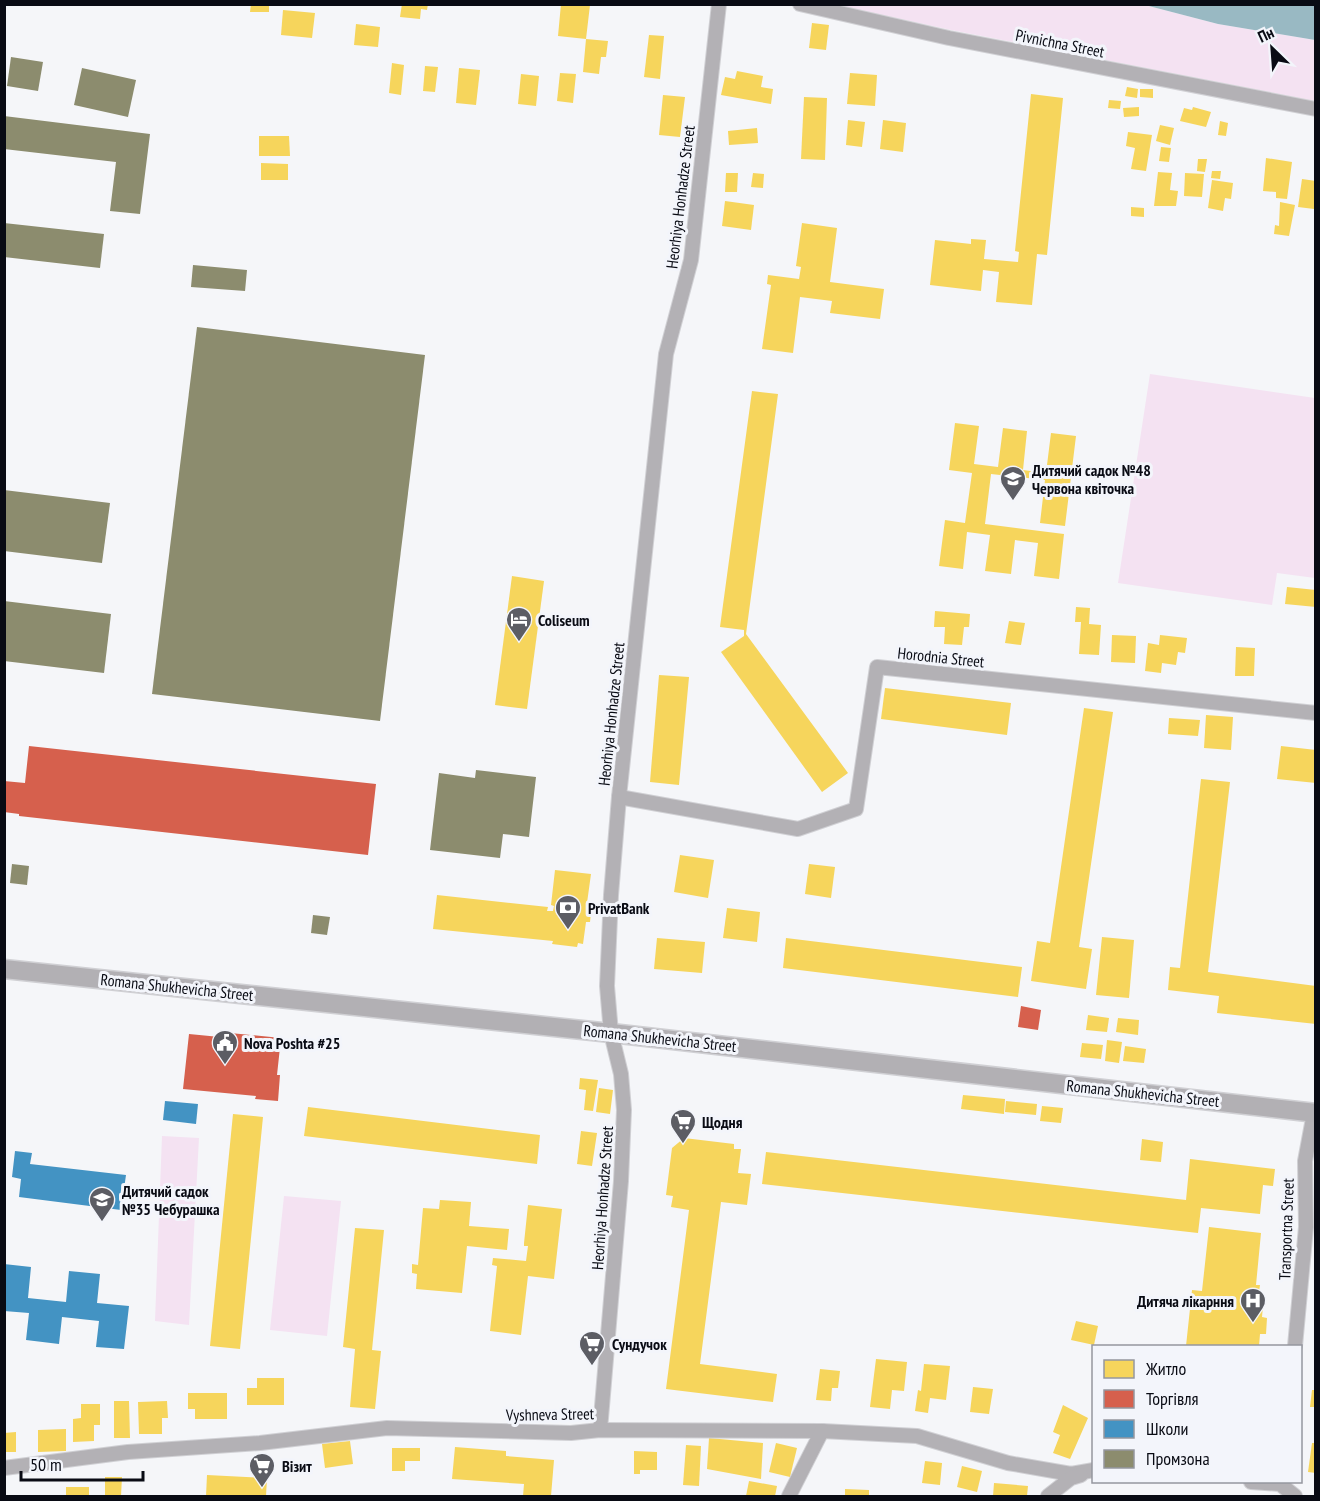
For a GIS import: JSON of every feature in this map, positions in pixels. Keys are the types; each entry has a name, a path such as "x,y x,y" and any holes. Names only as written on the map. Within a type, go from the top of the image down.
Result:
{"main road":[{"name":"Romana Shukhevicha Street","path":"4,969 611,1033 1315,1113"}],"street":[{"name":"Heorhiya Honhadze Street","path":"600,1430 621,1181 624,1110 621,1074 611,1033 608,974 610,895 666,354 691,260 719,4"},
{"name":"Pivnichna Street","path":"800,4 949,38 1316,109"},
{"name":"Horodnia Street","path":"619,797 798,829 856,809 877,667 1316,713"},
{"name":"Transportna Street","path":"1295,1345 1306,1227 1305,1161 1315,1113"},
{"name":"Vyshneva Street","path":"4,1468 128,1452 260,1443 387,1428 571,1433 600,1430 822,1431 917,1436 1008,1463 1071,1474 1092,1471"},
{"path":"789,1497 822,1431"},
{"path":"1048,1497 1071,1478 1092,1472"},
{"path":"1266,1483 1280,1484 1295,1497"}],"shaded area":[{"path":"837,5 1145,5 1218,24 1315,40 1315,101 951,30"},
{"path":"1150,374 1315,398 1315,578 1277,573 1272,605 1118,583"},
{"path":"162,1136 199,1138 189,1325 155,1321"},
{"path":"284,1196 341,1201 327,1336 270,1330"}],"water":[{"path":"1145,5 1315,5 1315,40 1218,24"}],"building: Житло":[{"path":"251,4 269,4 269,12 250,12"},
{"path":"402,4 428,4 427,10 421,9 420,19 400,17"},
{"path":"561,4 590,5 586,39 558,36"},
{"path":"283,10 315,13 312,38 281,35"},
{"path":"812,23 829,25 826,50 809,48"},
{"path":"356,24 380,27 378,47 354,45"},
{"path":"649,35 664,36 660,79 644,77"},
{"path":"586,39 608,41 606,57 601,57 599,74 583,72"},
{"path":"392,63 404,65 401,95 389,93"},
{"path":"425,66 438,67 435,92 423,91"},
{"path":"459,68 480,70 476,105 456,103"},
{"path":"737,71 763,76 761,87 773,89 771,104 721,95 725,77 735,79"},
{"path":"560,73 576,74 573,103 557,101"},
{"path":"850,73 877,75 875,106 847,104"},
{"path":"521,74 539,76 536,106 518,104"},
{"path":"1127,87 1138,89 1137,98 1125,96"},
{"path":"1140,89 1153,89 1153,98 1140,97"},
{"path":"1031,94 1063,98 1047,255 1037,254 1032,305 996,302 999,272 983,270 981,291 930,285 935,240 971,244 971,239 986,240 984,259 1018,262 1019,252 1015,251"},
{"path":"663,95 685,97 680,137 659,135"},
{"path":"804,97 827,98 825,160 801,159"},
{"path":"1109,100 1121,101 1120,109 1108,108"},
{"path":"1139,107 1139,116 1124,117 1123,108"},
{"path":"1193,107 1211,112 1206,127 1180,121 1184,108 1192,110"},
{"path":"848,120 865,122 862,147 846,145"},
{"path":"883,120 906,123 903,152 880,149"},
{"path":"1220,121 1228,123 1226,136 1218,135"},
{"path":"1160,125 1174,128 1170,145 1156,141"},
{"path":"757,128 758,143 729,145 728,131"},
{"path":"1128,132 1152,135 1146,171 1131,169 1135,148 1126,146"},
{"path":"259,136 289,136 290,156 259,156"},
{"path":"1161,147 1171,148 1169,162 1159,161"},
{"path":"1266,158 1292,162 1287,199 1276,198 1276,192 1263,191"},
{"path":"1198,159 1207,159 1205,172 1197,171"},
{"path":"261,163 288,164 288,180 261,180"},
{"path":"1212,171 1221,171 1220,179 1211,178"},
{"path":"1158,172 1172,173 1170,190 1178,191 1176,206 1154,206"},
{"path":"726,173 738,173 737,192 725,192"},
{"path":"753,173 764,174 763,188 751,187"},
{"path":"1185,173 1204,174 1202,197 1184,196"},
{"path":"1302,179 1316,181 1314,209 1298,207"},
{"path":"1212,180 1233,183 1231,199 1225,198 1223,211 1208,208"},
{"path":"725,201 754,205 751,230 722,226"},
{"path":"1280,202 1295,205 1289,236 1274,234 1275,225 1279,226"},
{"path":"1131,207 1144,208 1144,217 1131,216"},
{"path":"802,223 837,228 830,282 884,289 880,319 830,313 832,301 800,297 793,353 762,349 771,285 767,284 768,275 799,279 801,267 796,266"},
{"path":"752,391 778,394 746,634 848,773 822,792 721,652 744,636 744,630 720,627"},
{"path":"955,423 979,426 974,464 998,467 1003,428 1027,431 1023,470 1046,473 1051,433 1076,436 1065,526 1040,523 1045,480 991,474 985,524 1064,534 1059,579 1034,576 1038,543 1015,540 1011,574 985,571 990,535 967,532 963,569 939,566 945,520 965,523 972,473 949,470"},
{"path":"512,576 544,581 527,709 495,705"},
{"path":"1287,587 1316,590 1316,607 1285,604"},
{"path":"1076,607 1090,608 1089,624 1101,625 1099,655 1079,654 1081,622 1075,622"},
{"path":"935,611 970,614 969,627 964,627 962,645 944,644 945,627 934,627"},
{"path":"1009,621 1025,623 1021,645 1005,643"},
{"path":"1112,635 1136,636 1135,663 1111,662"},
{"path":"1160,635 1187,638 1185,653 1178,652 1176,665 1162,663 1161,673 1145,671 1148,643 1159,645"},
{"path":"1236,647 1255,648 1254,676 1235,676"},
{"path":"659,675 689,677 679,785 650,782"},
{"path":"885,688 1011,703 1007,735 881,719"},
{"path":"1084,708 1113,712 1079,947 1092,949 1086,989 1031,981 1037,941 1050,943"},
{"path":"1206,715 1233,717 1231,750 1204,748"},
{"path":"1169,718 1200,720 1198,736 1168,734"},
{"path":"1281,746 1316,750 1316,783 1277,779"},
{"path":"1201,779 1230,782 1208,972 1316,986 1316,1024 1217,1013 1219,996 1168,990 1170,967 1180,968"},
{"path":"680,855 714,860 708,898 674,892"},
{"path":"809,864 835,867 831,898 805,894"},
{"path":"555,870 591,874 587,903 592,904 590,922 586,922 583,944 578,943 577,947 552,944 553,941 433,929 437,895 548,907 547,911 553,911 554,906 551,905"},
{"path":"727,908 760,912 757,942 723,938"},
{"path":"1102,937 1134,940 1129,998 1096,995"},
{"path":"657,938 705,942 702,973 654,969"},
{"path":"786,938 1022,967 1018,997 783,968"},
{"path":"1088,1015 1109,1018 1107,1032 1086,1030"},
{"path":"1118,1018 1139,1020 1138,1035 1116,1032"},
{"path":"1107,1040 1122,1042 1119,1063 1105,1061"},
{"path":"1082,1043 1103,1045 1101,1059 1080,1057"},
{"path":"1125,1046 1146,1049 1144,1063 1123,1061"},
{"path":"580,1078 598,1080 593,1111 584,1110 586,1090 579,1089"},
{"path":"599,1088 613,1090 610,1114 596,1112"},
{"path":"963,1095 1005,1099 1004,1114 961,1109"},
{"path":"1006,1101 1037,1104 1036,1115 1005,1112"},
{"path":"1042,1106 1063,1108 1061,1123 1040,1121"},
{"path":"308,1107 540,1135 537,1164 304,1136"},
{"path":"233,1114 263,1117 240,1349 210,1346"},
{"path":"581,1131 597,1133 592,1166 577,1164"},
{"path":"684,1138 734,1144 734,1149 741,1149 738,1173 751,1174 747,1205 721,1202 700,1364 777,1374 773,1402 666,1389 689,1210 671,1207 673,1196 666,1195 672,1148"},
{"path":"1142,1139 1163,1142 1161,1162 1140,1160"},
{"path":"766,1152 1186,1200 1190,1159 1275,1169 1273,1186 1263,1185 1260,1214 1201,1208 1198,1233 762,1184"},
{"path":"440,1200 471,1202 469,1226 509,1229 507,1250 467,1246 462,1293 416,1289 417,1274 412,1273 412,1264 418,1265 423,1208 439,1209"},
{"path":"528,1205 562,1209 554,1279 528,1276 521,1335 490,1331 497,1266 492,1265 493,1258 526,1261 528,1246 524,1246 524,1243"},
{"path":"1209,1227 1261,1233 1256,1285 1260,1285 1257,1305 1263,1306 1262,1317 1267,1318 1266,1334 1260,1334 1259,1345 1186,1345 1192,1290 1202,1291"},
{"path":"355,1228 384,1230 372,1350 381,1351 375,1409 350,1407 355,1349 343,1347"},
{"path":"1076,1321 1098,1326 1094,1345 1071,1340"},
{"path":"876,1359 907,1362 904,1391 892,1390 890,1409 870,1407"},
{"path":"924,1364 950,1366 946,1400 930,1398 928,1413 915,1411 918,1390 921,1391"},
{"path":"820,1369 840,1371 838,1388 832,1388 831,1401 816,1400"},
{"path":"257,1378 284,1378 284,1405 247,1405 247,1388 257,1388"},
{"path":"973,1387 993,1389 989,1414 970,1412"},
{"path":"1312,1390 1316,1390 1316,1407 1310,1407"},
{"path":"188,1393 227,1393 227,1419 195,1419 195,1409 188,1409"},
{"path":"114,1401 129,1401 130,1438 114,1438"},
{"path":"167,1401 168,1418 162,1418 162,1434 139,1434 138,1402"},
{"path":"81,1404 100,1404 100,1425 94,1425 94,1441 73,1442 73,1419 81,1418"},
{"path":"1063,1405 1088,1418 1070,1459 1053,1453 1060,1435 1053,1432"},
{"path":"66,1429 66,1451 38,1452 38,1430"},
{"path":"16,1432 16,1452 4,1452 4,1433"},
{"path":"709,1438 763,1443 761,1479 707,1469"},
{"path":"350,1441 353,1464 325,1468 322,1444"},
{"path":"776,1443 797,1448 790,1477 769,1472"},
{"path":"1312,1443 1316,1443 1316,1473 1308,1472"},
{"path":"686,1445 701,1446 699,1486 683,1485"},
{"path":"455,1447 506,1451 506,1456 554,1460 551,1496 523,1496 524,1484 452,1479"},
{"path":"392,1448 420,1448 420,1461 405,1461 405,1471 392,1471"},
{"path":"634,1451 657,1452 657,1470 640,1470 640,1474 634,1474"},
{"path":"925,1461 942,1463 940,1485 922,1483"},
{"path":"962,1466 982,1471 977,1492 957,1487"},
{"path":"207,1475 267,1478 266,1496 206,1496"},
{"path":"105,1477 122,1477 121,1496 105,1496"},
{"path":"749,1481 777,1486 775,1496 746,1496"},
{"path":"994,1483 1028,1486 1027,1496 993,1496"},
{"path":"66,1487 89,1487 89,1496 66,1496"},
{"path":"845,1489 869,1490 869,1496 845,1496"}],"building: Торгівля":[{"path":"29,746 376,784 368,855 19,816 19,814 4,812 4,781 25,783"},
{"path":"1021,1006 1041,1010 1038,1030 1018,1027"},
{"path":"230,1033 281,1038 277,1075 280,1075 278,1101 255,1099 256,1096 183,1089 189,1034 230,1038"}],"building: Школи":[{"path":"165,1101 198,1104 196,1124 163,1120"},
{"path":"15,1151 32,1153 30,1164 126,1175 121,1210 19,1197 21,1179 12,1177"},
{"path":"4,1264 31,1267 28,1298 66,1302 69,1271 100,1274 97,1303 129,1306 124,1349 96,1347 99,1321 62,1317 59,1344 26,1340 29,1313 4,1311"}],"building: Промзона":[{"path":"11,57 43,62 38,91 7,86"},
{"path":"82,68 136,80 128,117 74,105"},
{"path":"4,116 150,134 140,214 110,211 116,162 4,149"},
{"path":"4,223 104,234 100,268 4,257"},
{"path":"193,265 247,270 245,291 191,287"},
{"path":"197,327 425,355 380,721 152,694"},
{"path":"4,490 110,503 102,563 4,551"},
{"path":"4,601 111,614 104,673 4,661"},
{"path":"476,770 536,777 529,837 503,834 500,858 430,850 439,773 475,778"},
{"path":"12,864 29,866 27,885 10,883"},
{"path":"313,915 330,917 327,935 311,933"}],"place":[{"name":"Дитячий садок №48 Червона квіточка","path":"1013,502"},
{"name":"Coliseum","path":"519,643"},
{"name":"PrivatBank","path":"568,931"},
{"name":"Nova Poshta #25","path":"225,1066"},
{"name":"Щодня","path":"683,1145"},
{"name":"Дитячий садок №35 Чебурашка","path":"102,1223"},
{"name":"Дитяча лікарння","path":"1253,1324"},
{"name":"Сундучок","path":"592,1367"},
{"name":"Візит","path":"262,1489"}]}
